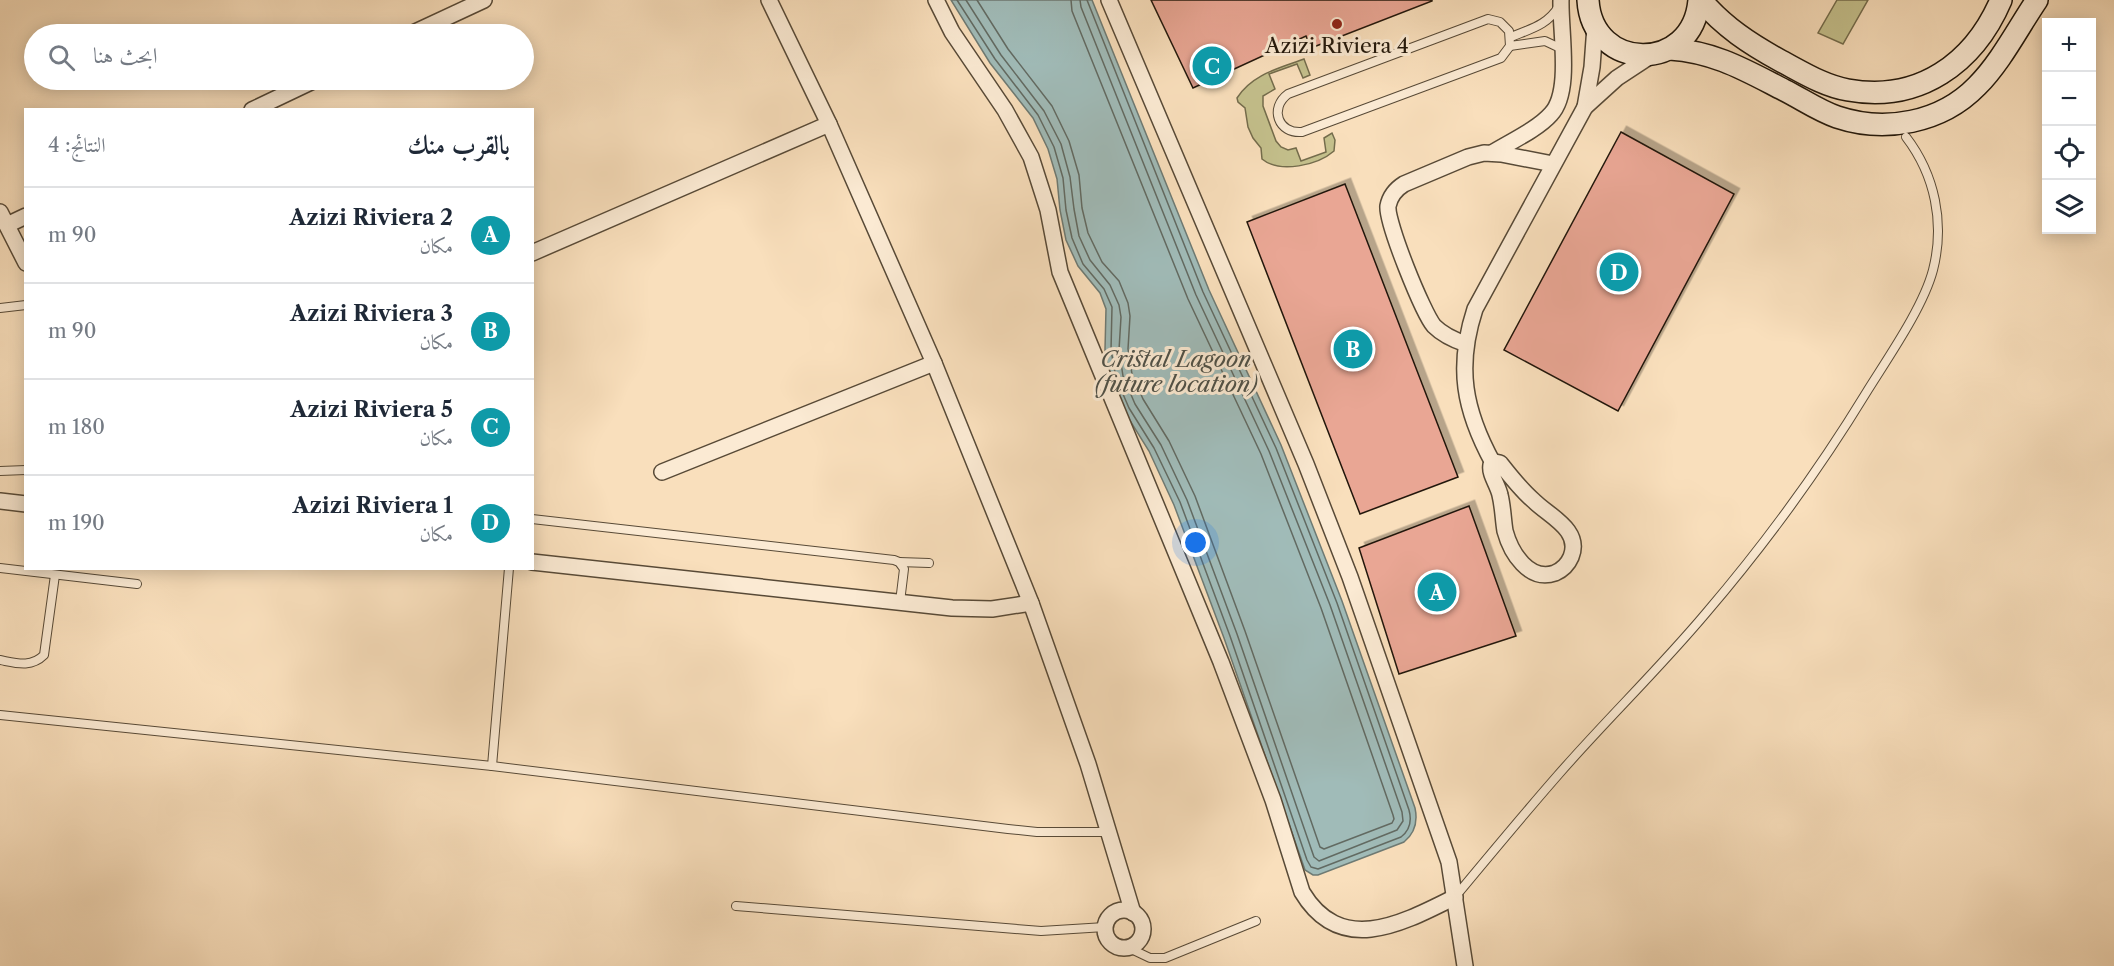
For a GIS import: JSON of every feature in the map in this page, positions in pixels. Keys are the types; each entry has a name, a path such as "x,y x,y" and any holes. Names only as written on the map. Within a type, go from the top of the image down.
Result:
{"street":[{"path":"432,24 484,0"},
{"path":"770,0 829,124 934,363 1031,603 1088,764 1133,912 1142,924 1141,939 1129,948 1114,946 1109,941 1105,927 1112,914 1119,911 1133,912"},
{"path":"936,0 952,32 1005,110 1031,157 1048,210 1060,272 1221,662 1273,800 1302,892 1324,919 1346,929 1358,931 1394,924 1455,897"},
{"path":"1109,0 1329,520 1449,862 1465,966"},
{"path":"1588,0 1595,26 1601,35 1619,49 1629,53 1700,52 1728,61 1821,110 1850,121 1881,125 1914,122 1948,108 1976,87 2037,0"},
{"path":"1700,0 1722,23 1743,39 1815,79 1847,90 1881,92 1914,86 1937,76 1959,62 1981,37 2001,0"},
{"path":"1493,463 1478,434 1467,399 1464,363 1466,344 1475,309 1585,107 1617,78 1680,42 1694,22 1700,0"},
{"path":"1492,153 1545,120 1555,110 1563,89 1561,1"},
{"path":"1585,107 1592,67 1595,26"},
{"path":"256,108 294,90"},
{"path":"534,252 829,124"},
{"path":"1466,344 1442,333 1425,312 1390,222 1388,204 1394,192 1404,184 1468,157 1492,153 1553,164"},
{"path":"24,216 3,219 24,259"},
{"path":"662,472 934,363"},
{"path":"1493,463 1500,464 1534,502 1566,527 1573,550 1571,558 1560,571 1544,575 1536,573 1528,570 1516,555 1507,537 1500,495 1490,470 1493,463"},
{"path":"0,501 24,504"},
{"path":"534,562 972,610 1031,603"}],"lane":[{"path":"1511,37 1544,23 1554,14 1561,1"},
{"path":"1488,19 1500,22 1509,31 1511,37 1510,46 1505,55 1496,60 1302,132 1295,133 1283,127 1277,116 1279,103 1288,94 1481,21 1488,19"},
{"path":"1510,46 1545,41 1562,49"},
{"path":"1455,897 1557,775 1666,659 1746,564 1820,464 1888,358 1919,304 1932,272 1938,236 1937,208 1930,181 1923,164 1906,137"},
{"path":"0,308 24,305"},
{"path":"0,471 24,470"},
{"path":"534,519 899,562 929,563"},
{"path":"899,562 904,569 900,602"},
{"path":"0,568 137,584"},
{"path":"492,766 509,570"},
{"path":"0,660 31,664 44,655 55,575"},
{"path":"0,715 492,766 1008,829 1045,832 1110,832"},
{"path":"736,906 1041,931 1105,927"},
{"path":"1129,948 1149,958 1165,958 1256,921"}],"shaded area":[{"path":"1837,0 1868,0 1843,44 1818,33"},
{"path":"1304,59 1310,75 1303,78 1297,64 1269,74 1275,89 1263,96 1263,106 1276,141 1288,150 1296,148 1301,161 1326,152 1324,138 1332,133 1335,140 1334,151 1309,164 1288,167 1270,164 1262,159 1261,148 1248,127 1245,108 1237,98 1258,77"}],"water":[{"name":"Cristal Lagoon (future location)","path":"951,0 1092,0 1209,290 1281,445 1342,601 1415,808 1415,827 1404,842 1318,875 1305,870 1224,638 1174,505 1149,451 1124,411 1110,380 1105,350 1106,309 1100,293 1078,266 1066,240 1057,179 1048,149 1033,118 990,63"}],"building":[{"path":"1151,0 1432,1 1311,48 1306,36 1193,88"},
{"path":"1621,132 1734,194 1618,411 1504,350"},
{"path":"1345,184 1458,477 1360,514 1247,222"},
{"path":"1469,506 1516,636 1399,674 1359,548"}],"place":[{"name":"Azizi Riviera 4","path":"1337,24"},
{"name":"Azizi Riviera 5","path":"1212,66"},
{"name":"Azizi Riviera 1","path":"1619,272"},
{"name":"Azizi Riviera 3","path":"1353,349"},
{"name":"Azizi Riviera 2","path":"1437,592"}]}
